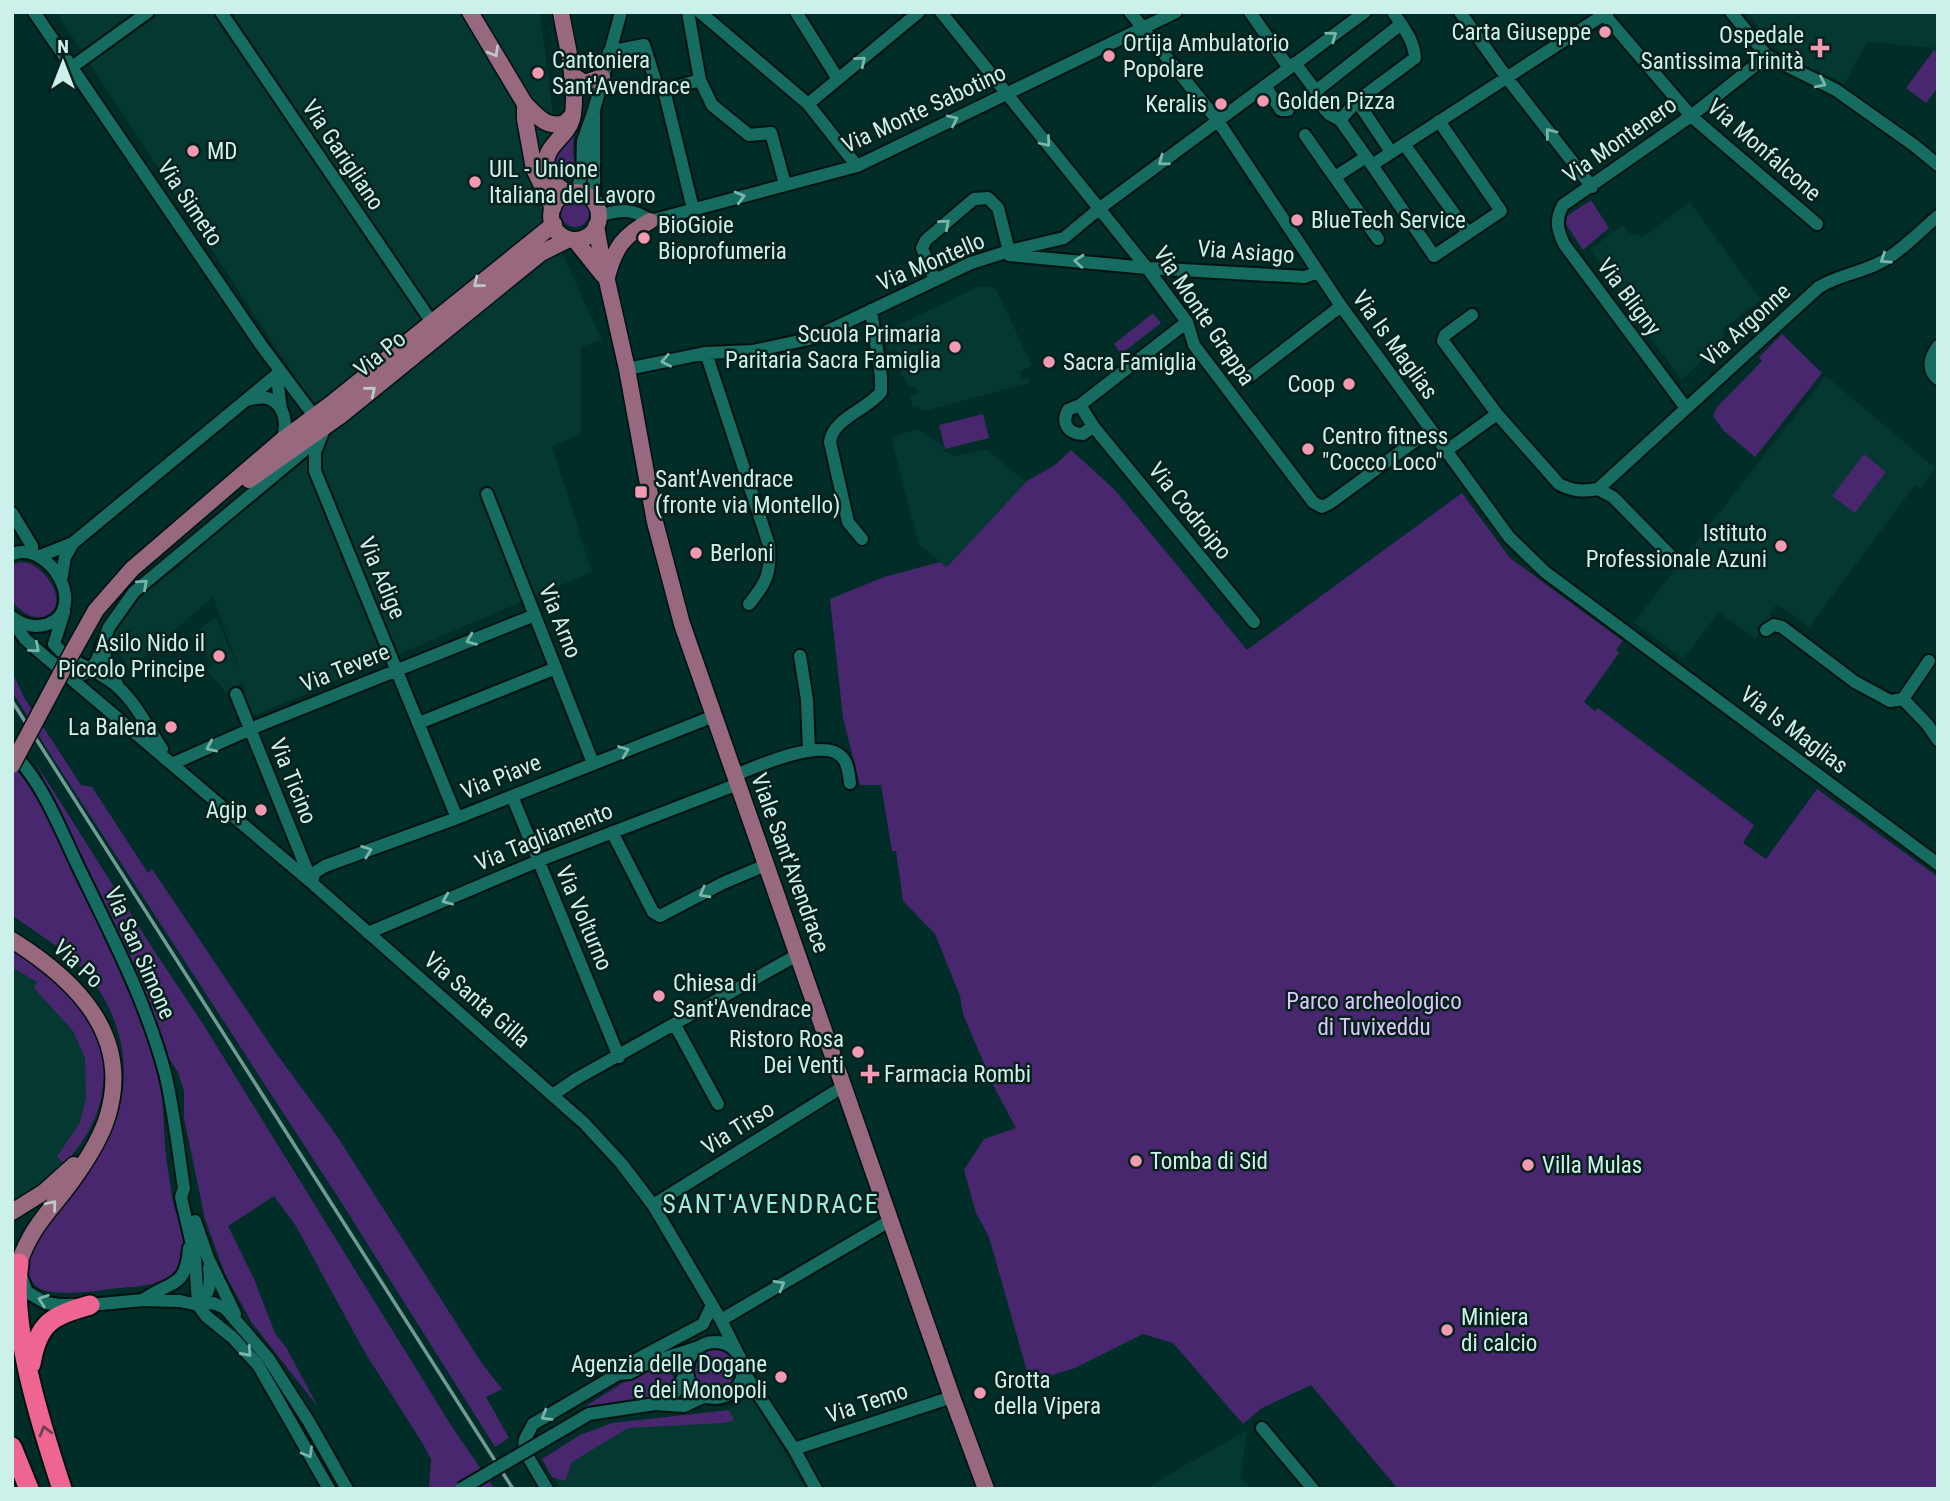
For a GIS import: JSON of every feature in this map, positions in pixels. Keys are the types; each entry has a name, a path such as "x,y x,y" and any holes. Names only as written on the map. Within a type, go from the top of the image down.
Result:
{"highway":[{"path":"19,1264 18,1315 50,1453 62,1489"},
{"path":"30,1372 34,1346 44,1327 61,1314 90,1305"},
{"path":"12,1447 29,1489"}],"main road":[{"path":"470,12 525,104 543,122 549,124 565,122 573,115"},
{"path":"525,104 534,169 553,216 562,236 583,239 596,214 587,194 557,187 550,178 546,160 549,150 568,129 573,115 572,75 561,12"},
{"path":"572,75 584,83 602,76"},
{"path":"553,216 557,200 572,192"},
{"name":"Viale Sant'Avendrace","path":"596,214 655,522 682,624 986,1489"},
{"name":"Via Po","path":"12,765 96,610 117,585 217,498 220,492 431,321 553,216"},
{"path":"607,280 613,257 621,242 630,232 650,221"},
{"name":"Via Po","path":"217,498 225,497 338,417 541,253 572,239"},
{"name":"Viale Sant'Avendrace","path":"572,239 607,280"},
{"name":"Via Po","path":"12,940 59,973 92,1009 106,1038 112,1078 110,1108 101,1133 76,1175 32,1233 19,1264"},
{"name":"Via Po","path":"12,1212 44,1192 90,1150"}],"street":[{"name":"Via Simeto","path":"34,12 280,372 314,416"},
{"path":"72,67 148,12"},
{"name":"Via Garigliano","path":"220,12 431,321"},
{"path":"572,192 582,175 583,141 621,12"},
{"path":"688,12 700,80 712,105 749,135 771,133 785,184"},
{"path":"700,12 808,104 857,166"},
{"path":"796,12 838,79"},
{"path":"808,104 919,12"},
{"name":"Via Monte Grappa","path":"942,12 1147,268 1187,321 1194,345 1313,502 1322,507 1430,429"},
{"name":"Via Monte Sabotino","path":"650,221 857,166 1176,12"},
{"path":"1250,12 1292,66 1316,91 1317,100 1329,114 1340,120 1434,256 1501,211 1439,121"},
{"name":"Via Montello","path":"627,369 706,353 753,351 813,338 971,263 1064,238 1100,208 1365,12"},
{"path":"1340,120 1356,102 1415,58 1415,47 1393,12"},
{"path":"1460,12 1507,78 1592,187"},
{"path":"1731,12 1767,57 1836,90 1938,165"},
{"name":"Via Is Maglias","path":"1132,13 1218,121 1341,306 1509,537 1545,572 1938,864"},
{"path":"1335,177 1391,152 1605,13"},
{"name":"Via Monfalcone","path":"1605,13 1691,116 1816,224"},
{"path":"1316,91 1401,24"},
{"path":"609,52 644,45 656,83 664,90 693,209"},
{"name":"Via Montenero","path":"1563,205 1691,116 1767,57"},
{"path":"664,90 700,80"},
{"path":"1265,86 1281,110 1288,110"},
{"path":"1356,102 1391,152"},
{"path":"594,110 596,214 635,211 650,221"},
{"path":"1305,135 1378,239"},
{"path":"1404,144 1468,233"},
{"path":"935,280 922,248 926,240 974,199 988,198 998,208 1006,252"},
{"name":"Via Bligny","path":"1563,205 1557,217 1557,230 1564,244 1686,408"},
{"name":"Via Argonne","path":"1598,489 1819,287 1834,278 1872,267 1885,260 1938,216"},
{"name":"Via Asiago","path":"1006,252 1147,268 1305,277 1318,272"},
{"path":"1249,377 1341,306"},
{"path":"862,539 848,522 830,442 831,434 842,423 881,393 871,310"},
{"path":"1472,315 1445,335 1443,341 1497,414 1559,484 1572,491 1598,489 1612,497 1670,555"},
{"path":"1093,426 1083,434 1073,433 1067,427 1065,419 1068,410 1080,405 1187,321"},
{"path":"1938,346 1931,355 1930,364 1932,374 1938,379"},
{"path":"706,353 769,545 771,567 764,585 749,604"},
{"path":"36,555 73,542 280,372"},
{"path":"280,372 278,386 286,427 281,441"},
{"path":"247,400 268,398 274,401 282,412"},
{"name":"Via Codroipo","path":"1080,405 1093,426 1254,622"},
{"path":"1446,451 1497,414"},
{"path":"64,671 83,674 90,671 116,617 134,592 281,470 338,417"},
{"path":"315,471 315,452 323,432"},
{"path":"281,470 303,464 309,465 315,471"},
{"name":"Via Adige","path":"315,471 457,818"},
{"name":"Via Arno","path":"487,494 593,763"},
{"path":"12,513 36,555"},
{"path":"61,581 65,557 73,542"},
{"path":"12,554 19,552 36,555 51,565 61,581 65,601 64,612 53,622 43,626 31,626 12,619"},
{"name":"Via Santa Gilla","path":"64,612 54,644 90,671 108,679 120,691 172,764"},
{"name":"Via Tevere","path":"172,764 250,729 535,615"},
{"name":"Via Santa Gilla","path":"12,619 25,639 312,883 554,1094 621,1163 653,1205 721,1320 742,1362 743,1371 794,1449 816,1489"},
{"path":"1766,631 1774,625 1782,627 1855,682 1890,701 1903,699 1928,661"},
{"path":"104,639 105,658 120,691"},
{"path":"800,656 807,700 809,751 831,751 840,754 845,762 850,783"},
{"path":"419,723 556,668"},
{"name":"Via Ticino","path":"236,694 312,883"},
{"path":"1903,699 1938,740"},
{"name":"Via Piave","path":"312,883 314,873 325,866 457,818 714,716"},
{"name":"Via San Simone","path":"12,751 37,783 130,972 165,1074 184,1188 190,1196 198,1233 208,1258 238,1322"},
{"name":"Via Tagliamento","path":"368,933 809,751"},
{"name":"Via Volturno","path":"512,796 619,1056"},
{"path":"612,832 653,912 660,916 723,883 766,865"},
{"path":"554,1094 576,1079 799,954"},
{"path":"676,1025 718,1104"},
{"name":"Via Tirso","path":"653,1205 844,1086"},
{"name":"Via San Simone","path":"184,1188 181,1197 195,1258 198,1305"},
{"path":"721,1320 891,1220"},
{"path":"143,1300 173,1285 185,1272 191,1235"},
{"path":"198,1305 208,1296 211,1281 208,1258"},
{"path":"19,1264 27,1292 33,1298 46,1303 90,1305 143,1300 180,1301 198,1305 213,1303 225,1308 268,1358 348,1489"},
{"path":"198,1305 206,1316 239,1344 258,1365 329,1489"},
{"path":"709,1342 712,1305"},
{"path":"547,1489 524,1450 525,1439 533,1424 618,1374 626,1365 703,1324 712,1305"},
{"path":"618,1374 630,1373 646,1364 696,1349 709,1342 728,1345 738,1354"},
{"path":"461,1489 589,1414 666,1400 679,1388 691,1355 696,1349"},
{"path":"686,1371 692,1387 705,1396"},
{"path":"654,1404 684,1406 705,1396 723,1397 731,1393 741,1380 743,1371"},
{"name":"Via Temo","path":"794,1449 952,1397"},
{"path":"309,1422 316,1422 355,1489"},
{"path":"1262,1428 1312,1489"}],"shaded area":[{"path":"56,12 540,12 562,190 552,201 548,224 550,235 561,251 602,340 581,347 581,434 552,446 592,572 249,718 243,681 227,693 207,671 213,664 191,635 216,617 241,675 213,597 129,669 113,643 113,627 140,592 180,567 316,409"},
{"name":"Ospedale Santissima Trinità","path":"1747,12 1938,12 1938,48 1867,42 1844,84 1784,55"},
{"path":"1690,202 1761,300 1724,328 1723,341 1682,380 1640,324 1641,314 1590,250 1623,225 1629,233 1643,237"},
{"name":"Scuola Primaria Paritaria Sacra Famiglia","path":"980,286 995,288 1032,365 1020,371 1022,379 1029,378 1030,383 924,411 917,406 913,408 910,396 919,393 915,387 907,385 897,366 899,360 894,350 889,351 886,344 893,340 888,330"},
{"name":"Istituto Professionale Azuni","path":"1826,376 1935,468 1920,489 1915,485 1809,627 1777,604 1769,614 1772,616 1755,639 1719,612 1683,659 1634,622"},
{"path":"918,429 944,447 943,450 955,456 987,449 1027,481 947,567 919,545 891,437"},
{"path":"12,947 102,1056 103,1078 98,1114 87,1135 64,1164 40,1185 12,1203"},
{"path":"752,1395 806,1489 561,1489 542,1459 580,1435 612,1423 729,1410"},
{"path":"1247,1430 1241,1477 1251,1489 1147,1489 1166,1476"}],"green space":[{"path":"1934,50 1938,53 1938,87 1926,103 1906,88"},
{"path":"575,129 575,168 573,174 564,178 556,172 553,159 560,144"},
{"path":"575,199 585,203 589,213 585,223 575,227 565,223 561,213 565,203"},
{"path":"1591,200 1609,228 1583,250 1566,224 1567,216"},
{"path":"1153,313 1161,323 1121,354 1114,344"},
{"path":"1782,334 1822,373 1755,457 1724,431 1713,416 1717,407 1762,361 1759,357"},
{"path":"983,414 989,438 945,449 939,425"},
{"name":"Parco archeologico di Tuvixeddu","path":"1071,450 1115,490 1247,650 1462,493 1510,558 1623,641 1616,650 1619,653 1584,702 1595,711 1598,708 1754,825 1743,843 1766,859 1817,789 1938,877 1938,1489 1398,1489 1311,1385 1262,1408 1243,1424 1173,1343 1143,1334 1075,1368 1030,1382 989,1237 976,1213 964,1170 984,1139 1016,1128 994,1087 963,1014 960,996 935,934 903,901 896,851 892,851 881,785 860,785 843,718 830,599 884,577 940,562 947,567 1027,481 1055,465"},
{"path":"1864,454 1886,472 1855,513 1832,496"},
{"path":"20,562 36,567 53,586 55,607 43,617 34,617 23,612 12,601 12,565"},
{"path":"12,672 25,699 81,785 92,787 148,873 152,869 273,1049 337,1136 481,1362 502,1389 486,1397 509,1438 495,1447 343,1205 47,749 12,691"},
{"path":"12,765 23,777 49,819 112,950 151,1048 162,1099 172,1196 186,1238 183,1256 175,1271 154,1283 64,1293 43,1290 36,1286 28,1275 27,1262 40,1232 79,1185 111,1134 120,1106 124,1067 122,1047 110,1009 88,975 62,950 12,915"},
{"path":"37,765 203,1024 454,1430 495,1489 429,1489 431,1459 364,1351 296,1226 274,1196 228,1226 254,1279 275,1333 287,1349 318,1407 252,1323 225,1274 205,1219 184,1118 184,1091 178,1072 168,1057 138,975"},
{"path":"12,947 66,987 79,1002 99,1044 103,1086 99,1107 91,1127 64,1164 57,1157 80,1122 86,1098 85,1058 73,1031 34,988 37,982 15,969 12,971"},
{"path":"715,1350 723,1351 729,1356 734,1362 734,1378 729,1384 723,1389 715,1390 707,1389 701,1384 696,1378 695,1370 696,1362 701,1356 707,1351"},
{"path":"663,1367 674,1379 673,1386 667,1392 639,1400 584,1407 634,1376"},
{"path":"729,1410 734,1420 725,1423 628,1428 572,1462 565,1481 552,1477 542,1459 580,1435 612,1423"}],"railway":[{"path":"12,701 513,1489"}],"place":[{"name":"Carta Giuseppe","path":"1605,32"},
{"name":"Ospedale Santissima Trinità","path":"1820,48"},
{"name":"Ortija Ambulatorio Popolare","path":"1109,56"},
{"name":"Cantoniera Sant'Avendrace","path":"538,73"},
{"name":"Golden Pizza","path":"1263,101"},
{"name":"Keralis","path":"1221,104"},
{"name":"MD","path":"193,151"},
{"name":"UIL - Unione Italiana del Lavoro","path":"475,182"},
{"name":"BlueTech Service","path":"1297,220"},
{"name":"BioGioie Bioprofumeria","path":"644,238"},
{"name":"Scuola Primaria Paritaria Sacra Famiglia","path":"955,347"},
{"name":"Sacra Famiglia","path":"1049,362"},
{"name":"Coop","path":"1349,384"},
{"name":"Centro fitness \"Cocco Loco\"","path":"1308,449"},
{"name":"Sant'Avendrace (fronte via Montello)","path":"641,492"},
{"name":"Istituto Professionale Azuni","path":"1781,546"},
{"name":"Berloni","path":"696,553"},
{"name":"Asilo Nido il Piccolo Principe","path":"219,656"},
{"name":"La Balena","path":"171,727"},
{"name":"Agip","path":"261,810"},
{"name":"Chiesa di Sant'Avendrace","path":"659,996"},
{"name":"Ristoro Rosa Dei Venti","path":"858,1052"},
{"name":"Farmacia Rombi","path":"870,1074"},
{"name":"Tomba di Sid","path":"1136,1161"},
{"name":"Villa Mulas","path":"1528,1165"},
{"name":"Miniera di calcio","path":"1447,1330"},
{"name":"Agenzia delle Dogane e dei Monopoli","path":"781,1377"},
{"name":"Grotta della Vipera","path":"980,1393"}],"district":[{"name":"SANT'AVENDRACE","path":"771,1204"}]}
